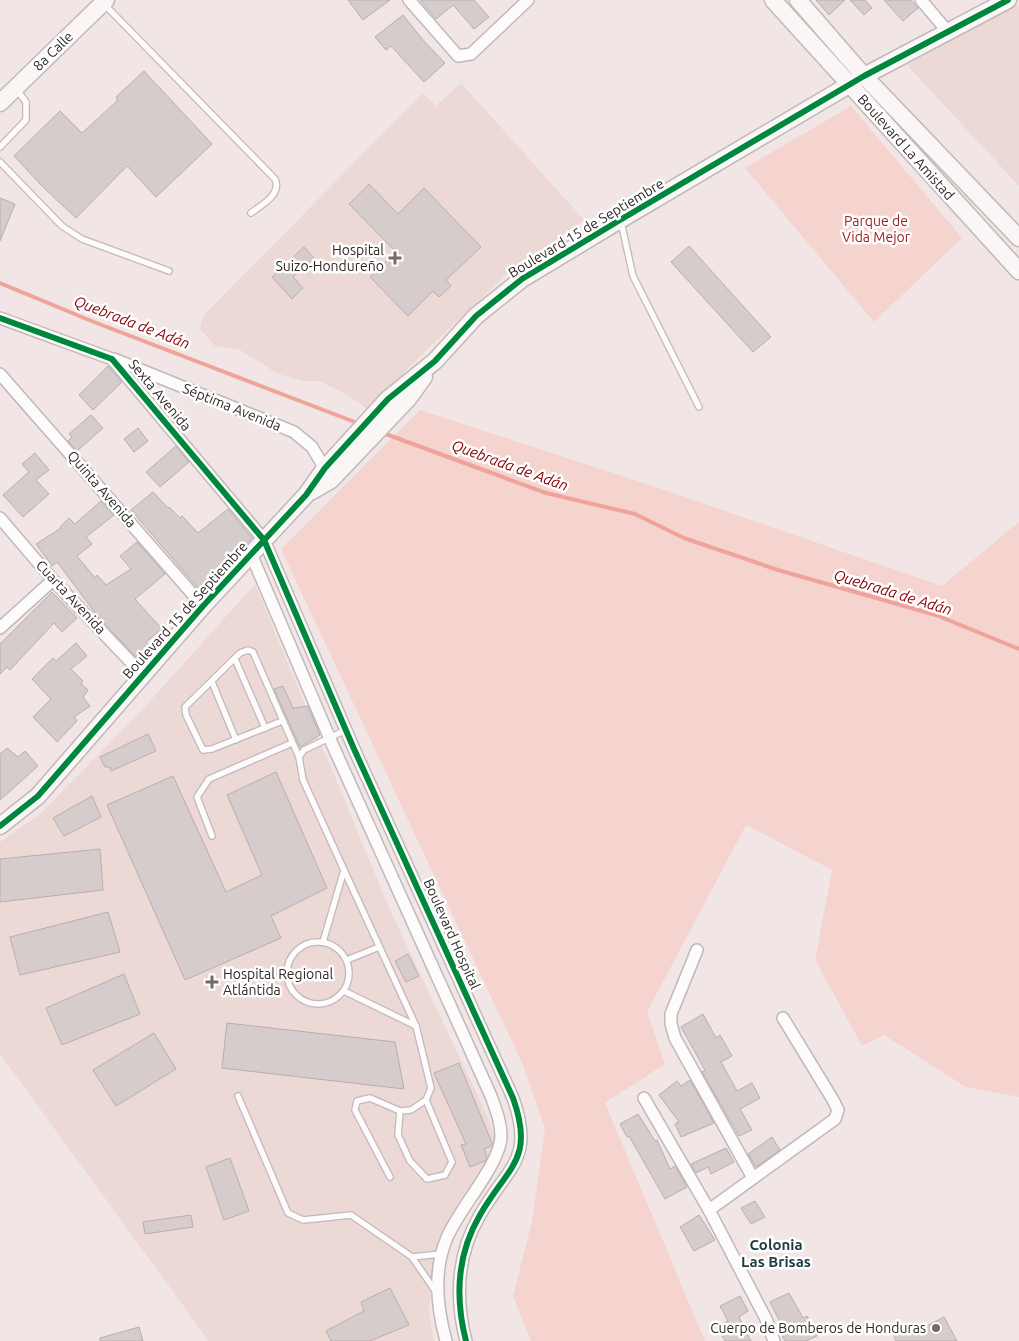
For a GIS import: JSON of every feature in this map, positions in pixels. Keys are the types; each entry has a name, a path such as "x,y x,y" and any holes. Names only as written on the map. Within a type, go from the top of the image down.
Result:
{"street":[{"path":"409,0 458,56 471,54 528,0"},
{"name":"Boulevard La Amistad","path":"773,0 1019,272"},
{"name":"Boulevard La Amistad","path":"798,0 864,76 1019,238"},
{"path":"921,0 949,33"},
{"name":"Boulevard 15 de Septiembre","path":"0,826 38,796 202,606 306,495 408,399 435,361 476,316 522,279 620,220 864,76 949,33 1008,0"},
{"name":"8a Calle","path":"0,103 105,2"},
{"name":"Sexta Avenida","path":"0,318 112,359 264,540"},
{"name":"Séptima Avenida","path":"112,359 294,432 312,447 328,474"},
{"name":"Boulevard 15 de Septiembre","path":"328,474 349,442 388,399 435,361"},
{"name":"Quinta Avenida","path":"0,374 202,606"},
{"name":"Cuarta Avenida","path":"0,518 53,580 143,675"},
{"name":"Boulevard Hospital","path":"264,540 346,730 521,1121 522,1141 518,1160 480,1215 465,1252 460,1271 459,1303 466,1341"},
{"path":"251,554 329,738 500,1119 501,1139 497,1158 458,1213 445,1241 438,1268 440,1322 446,1341"},
{"path":"0,628 53,580"},
{"path":"698,950 671,1014 671,1024 675,1038 753,1178"},
{"path":"709,1210 835,1119 838,1110 783,1018"},
{"path":"644,1098 709,1210 766,1319 774,1341"}],"lane":[{"path":"105,2 275,179 277,184 275,193 251,213"},
{"path":"0,147 26,120 26,102 16,88"},
{"path":"0,162 62,226 82,239 169,271"},
{"path":"620,220 633,276 699,407"},
{"path":"282,721 212,749 203,750 186,715 185,707 240,653 248,650 253,652 299,757 303,780 416,1026 431,1088 426,1100 411,1110 400,1111 370,1098 357,1101 355,1110 390,1177"},
{"path":"235,659 265,728"},
{"path":"212,682 236,740"},
{"path":"299,757 304,750 346,730"},
{"path":"212,836 197,796 209,779 292,743"},
{"path":"323,942 344,870"},
{"path":"323,942 337,948 347,960 349,975 344,990 331,1001 315,1004 300,998 289,985 287,969 293,954 306,944 323,942"},
{"path":"347,960 379,947"},
{"path":"344,990 416,1026"},
{"path":"238,1096 288,1212 303,1220 352,1214 412,1257 438,1296"},
{"path":"400,1111 398,1136 410,1161 427,1179 445,1175 452,1162 426,1100"},
{"path":"412,1257 442,1254"}],"shaded area":[{"path":"1019,4 1019,186 907,65"},
{"name":"Hospital Suizo-Hondureño","path":"461,83 584,220 507,274 415,361 369,410 346,394 320,381 303,381 278,374 240,350 215,346 200,329 203,316 423,93 436,106"},
{"name":"Hospital Regional Atlántida","path":"255,584 390,910 490,1122 496,1141 488,1161 460,1201 445,1228 432,1268 429,1311 434,1341 209,1341 0,1054 0,842 40,814 142,710"}],"green space":[{"name":"Parque de Vida Mejor","path":"851,106 962,238 874,322 745,168"},
{"path":"420,410 656,487 942,586 1019,522 1019,1097 966,1087 884,1035 862,1046 815,960 832,870 746,825 647,1012 665,1064 605,1103 705,1341 531,1341 513,1296 532,1221 545,1129 523,1065 281,549"}],"building":[{"path":"348,0 390,0 363,20"},
{"path":"420,0 474,0 489,17 474,29 453,5 436,19"},
{"path":"816,0 845,0 829,15"},
{"path":"850,0 865,0 872,8 864,15"},
{"path":"884,0 911,0 918,8 903,21"},
{"path":"403,15 445,63 424,82 391,46 386,50 375,37"},
{"path":"144,71 212,144 156,197 127,166 76,218 14,156 60,111 82,133 118,100 116,97"},
{"path":"369,184 398,214 424,188 481,247 446,280 451,286 439,297 433,291 408,316 370,277 396,252 349,204"},
{"path":"0,198 15,204 0,241"},
{"path":"689,246 771,337 753,352 671,262"},
{"path":"304,247 314,258 293,277 303,288 292,299 272,277"},
{"path":"108,366 122,382 93,410 79,395"},
{"path":"91,415 103,428 77,451 68,441 72,437 69,434"},
{"path":"138,428 148,441 134,452 124,439"},
{"path":"176,446 189,462 160,487 146,472"},
{"path":"35,453 49,470 36,480 49,494 23,517 3,495 29,472 22,464"},
{"path":"153,492 180,518 182,516 198,533 228,509 252,538 230,562 228,559 213,574 215,578 202,593 131,510"},
{"path":"101,501 114,515 86,537 92,544 77,556 95,578 97,575 106,585 131,569 120,556 137,542 165,574 135,599 162,629 146,642 152,650 140,661 99,618 57,562 52,566 36,544 61,528 69,518 75,524"},
{"path":"52,592 77,618 62,632 54,623 10,670 7,667 0,674 0,644"},
{"path":"76,643 87,656 71,669 83,681 81,684 88,690 83,697 90,706 74,717 77,721 57,742 33,717 51,699 32,679 53,658 56,661"},
{"path":"283,686 293,708 308,706 320,735 300,747 274,689"},
{"path":"148,734 156,751 111,771 110,767 105,767 100,757"},
{"path":"7,748 18,757 25,751 38,766 0,800 0,754"},
{"path":"276,772 327,888 271,916 281,938 185,980 107,805 173,776 226,892 262,875 227,795"},
{"path":"92,796 101,817 64,836 53,818"},
{"path":"100,849 103,890 0,902 0,859"},
{"path":"108,912 120,952 20,975 10,937"},
{"path":"408,954 419,976 406,982 395,961"},
{"path":"124,974 140,1014 62,1045 46,1008"},
{"path":"703,1014 716,1038 720,1035 732,1056 721,1062 737,1091 752,1083 760,1098 740,1109 752,1130 739,1136 702,1072 705,1070 681,1027"},
{"path":"227,1023 395,1042 404,1089 222,1068"},
{"path":"154,1033 176,1069 116,1106 93,1070"},
{"path":"459,1063 492,1143 491,1146 484,1149 487,1157 485,1161 470,1167 461,1145 466,1144 434,1073"},
{"path":"690,1080 714,1123 681,1137 675,1124 679,1122 659,1095 677,1081 681,1086"},
{"path":"638,1114 655,1141 657,1140 670,1169 675,1166 687,1187 665,1199 629,1136 627,1137 620,1124"},
{"path":"772,1137 780,1150 756,1167 748,1154"},
{"path":"726,1148 734,1162 711,1174 708,1167 696,1173 691,1164"},
{"path":"230,1158 249,1211 224,1220 206,1167"},
{"path":"755,1201 765,1217 751,1224 741,1208"},
{"path":"191,1215 193,1227 145,1234 143,1222"},
{"path":"699,1215 715,1240 694,1251 680,1227"},
{"path":"390,1288 409,1325 370,1341 331,1341 326,1331 364,1311 361,1302"},
{"path":"789,1293 803,1318 807,1316 817,1336 806,1341 785,1341 779,1330 783,1328 770,1302"},
{"path":"740,1296 748,1311 739,1317 751,1341 725,1341 717,1326 728,1321 720,1306"},
{"name":"Cuerpo de Bomberos de Honduras","path":"944,1317 957,1341 896,1341 893,1333 911,1324 915,1332"},
{"path":"139,1327 143,1341 100,1341 100,1338"}],"waterway":[{"name":"Quebrada de Adán","path":"0,283 94,322 360,424"},
{"name":"Quebrada de Adán","path":"383,433 546,493 635,514 684,538 778,570 936,615 1019,649"}],"cycle path":[{"path":"0,826 38,796 203,606 306,495 325,468 388,399 435,361 476,316 522,279 620,220 864,76 1008,0"},
{"path":"0,318 112,359 264,540 354,749 513,1098 519,1119 520,1149 509,1173 490,1198 472,1230 463,1261 460,1277 460,1309 466,1341"}],"place":[{"name":"Hospital Suizo-Hondureño","path":"395,258"},
{"name":"Hospital Regional Atlántida","path":"212,982"},
{"name":"Cuerpo de Bomberos de Honduras","path":"936,1328"}],"district":[{"name":"Colonia Las Brisas","path":"776,1252"}]}
